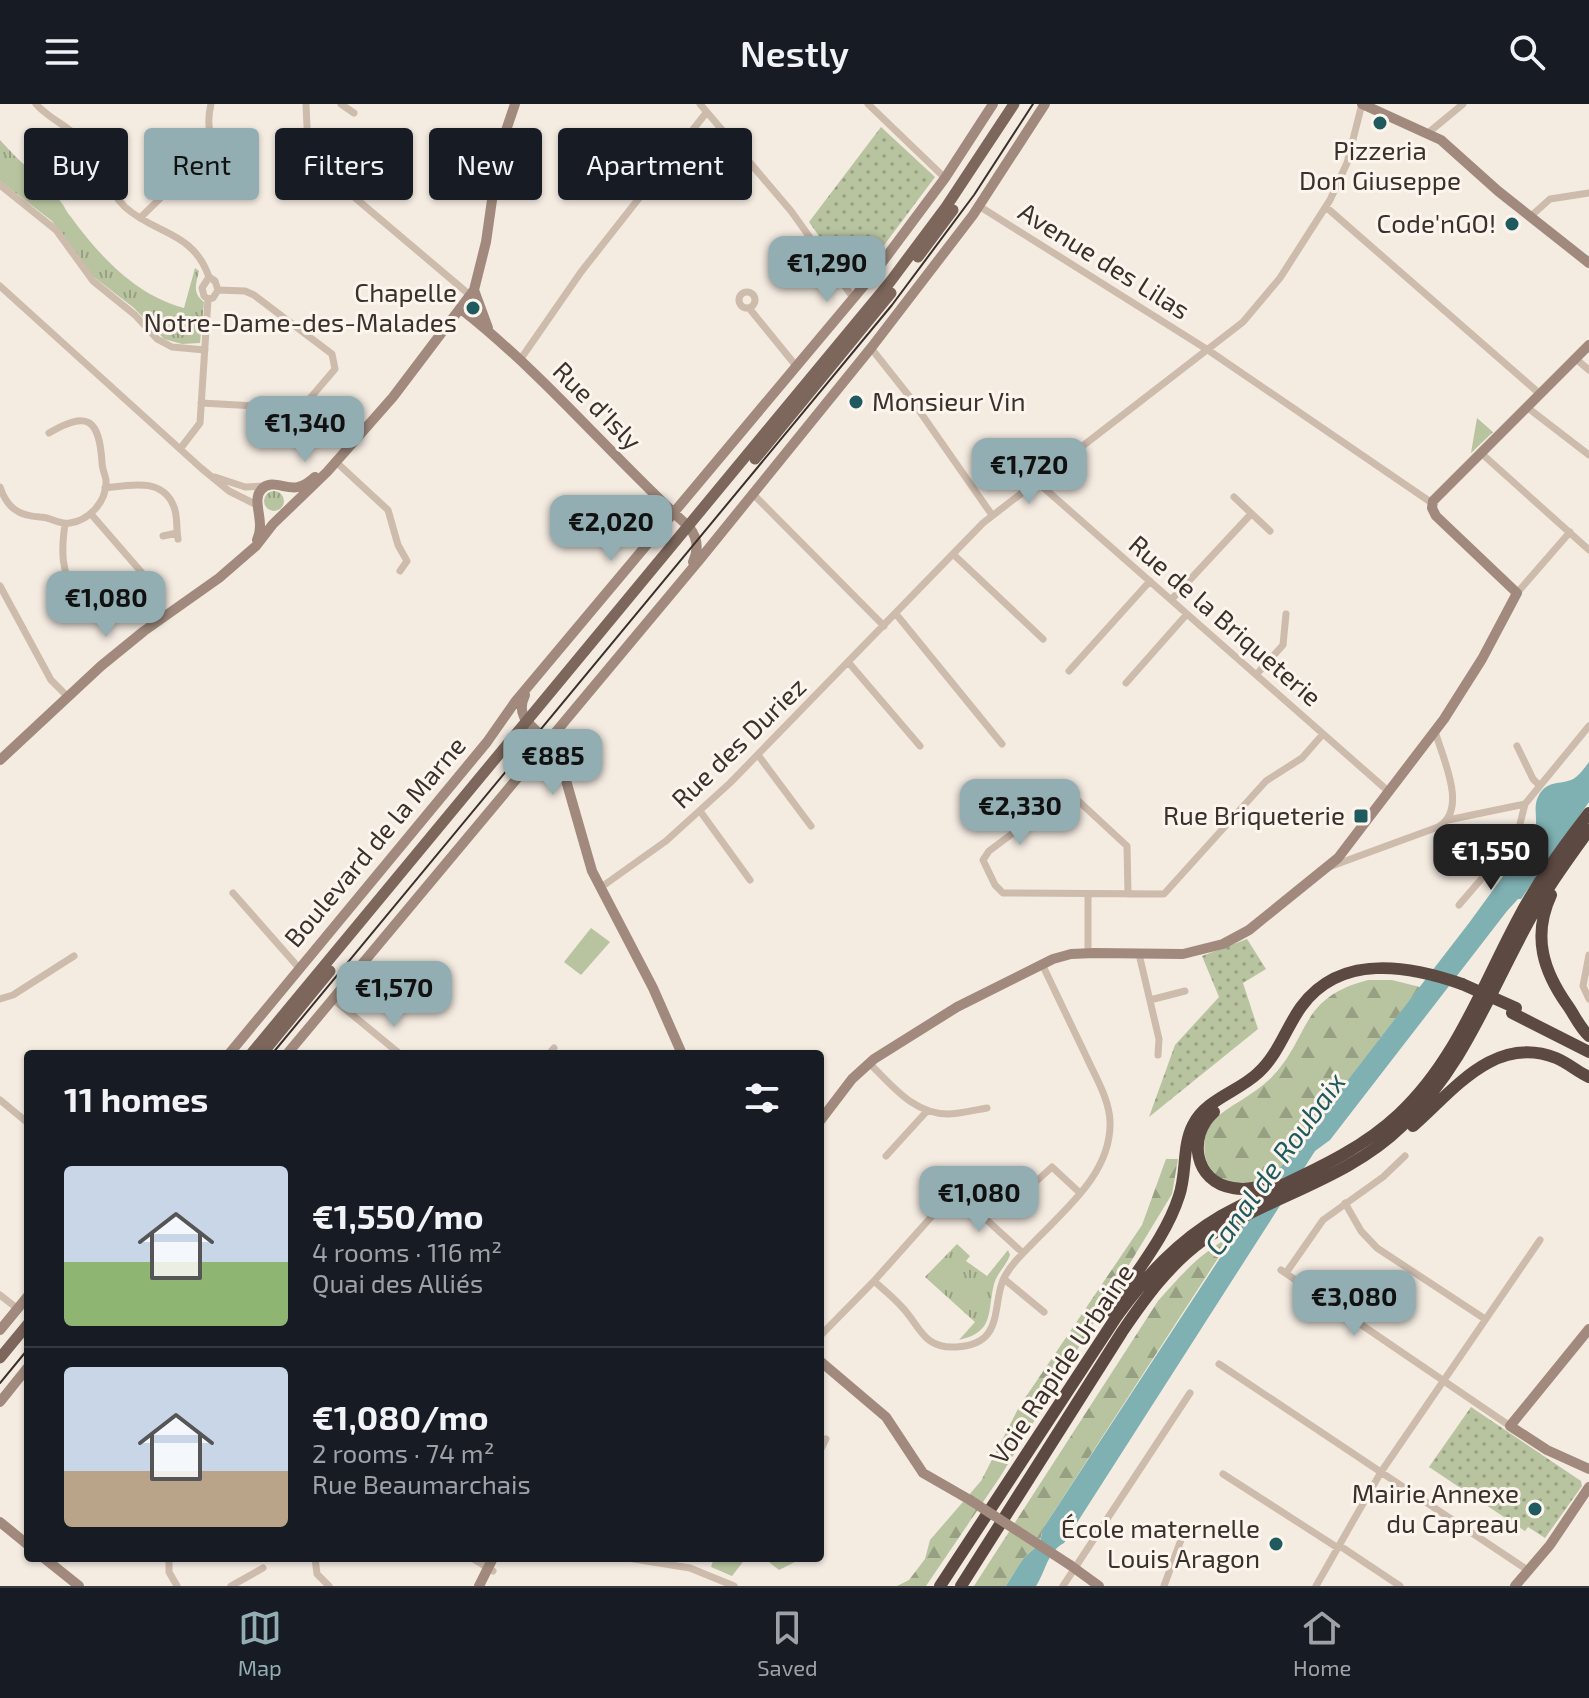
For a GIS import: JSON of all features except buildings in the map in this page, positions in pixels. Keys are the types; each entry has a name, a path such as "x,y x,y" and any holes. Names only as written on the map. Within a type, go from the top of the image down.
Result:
{"highway":[{"name":"Voie Rapide Urbaine","path":"940,1586 1117,1316 1149,1274 1195,1234 1239,1207 1361,1144 1401,1112 1435,1074 1529,899 1589,813"},
{"path":"1589,830 1549,897 1540,934 1541,951 1550,978 1589,1039"},
{"path":"1343,1172 1398,1130 1447,1075 1470,1037 1538,904 1589,830"},
{"path":"1031,1448 1046,1414 1164,1229 1176,1205 1185,1173 1189,1133 1200,1113 1260,1072 1302,1005 1325,984 1363,969 1403,972 1589,1039"},
{"path":"1401,1112 1345,1148 1283,1178 1250,1189 1219,1184 1203,1169 1197,1146 1199,1131 1206,1119 1268,1074 1309,1009 1329,990 1361,977 1403,972"},
{"path":"1514,1010 1589,1052"},
{"path":"1343,1172 1394,1142 1465,1076 1496,1058 1515,1053 1549,1056 1589,1077"},
{"name":"Voie Rapide Urbaine","path":"961,1586 1136,1311 1176,1263 1216,1232 1253,1211 1343,1172"}],"main road":[{"name":"Boulevard de la Marne","path":"684,523 700,514 890,282 946,207 1014,104"},
{"name":"Boulevard de la Marne","path":"265,1050 529,725 684,523 895,288 963,195 1022,104"},
{"name":"Boulevard de la Marne","path":"254,1050 529,725"},
{"path":"0,1358 24,1329"},
{"path":"0,1370 24,1341"}],"street":[{"path":"208,128 211,104"},
{"path":"306,104 308,148 321,169 473,293"},
{"path":"341,104 354,113"},
{"path":"0,760 67,696 154,624 213,583 263,539 373,420 420,362 473,293 486,242 499,151 515,104"},
{"path":"700,104 791,211 854,299"},
{"path":"868,104 945,178"},
{"name":"Boulevard de la Marne","path":"232,1050 646,547 684,523 797,367 854,299 945,178 993,104"},
{"path":"673,588 701,558 871,348 979,206 1045,104"},
{"path":"1362,104 1428,133 1448,146 1485,180 1589,263"},
{"name":"Rue des Duriez","path":"600,888 666,841 700,811 992,515 1240,326 1275,284 1326,207 1345,168 1362,104"},
{"path":"1428,133 1463,104"},
{"path":"40,105 83,141 111,191 140,218 191,246 218,290"},
{"path":"520,360 581,272 706,113"},
{"path":"0,185 51,225 88,277 135,315 157,339 176,348 205,350"},
{"path":"1531,216 1550,199 1589,193"},
{"path":"140,218 158,200"},
{"name":"Avenue des Lilas","path":"979,206 1208,350 1432,503"},
{"path":"1326,207 1540,394"},
{"path":"208,299 202,288 209,277"},
{"path":"0,286 229,491 270,517 285,512"},
{"path":"208,299 213,298 218,290"},
{"path":"201,403 295,408 306,403 335,369 332,354 254,295 245,291 218,290"},
{"name":"Rue d'Isly","path":"473,293 491,332"},
{"path":"180,449 199,427 208,299"},
{"path":"749,308 797,367"},
{"name":"Rue d'Isly","path":"461,309 491,332 684,523"},
{"path":"1517,593 1436,516 1432,503 1589,345"},
{"path":"871,348 909,396 992,515"},
{"path":"1576,359 1589,370"},
{"path":"1528,408 1589,455"},
{"path":"0,487 7,503 19,513 65,524 91,514 103,497 105,488 100,440 92,426 77,420 49,433"},
{"path":"1481,453 1589,550"},
{"path":"210,475 245,487 299,487 335,461"},
{"path":"335,461 388,510 398,545 407,561 416,567"},
{"name":"Rue de la Briqueterie","path":"1036,481 1388,791"},
{"path":"105,488 144,484 161,490 175,507 177,536 163,536"},
{"path":"279,485 289,496 285,512"},
{"path":"247,554 260,534 258,494 266,486"},
{"path":"752,493 884,626"},
{"path":"1234,497 1270,531"},
{"path":"91,514 143,574 142,604 154,624"},
{"path":"1171,600 1251,514"},
{"path":"290,1050 673,588 696,556 697,544 684,523"},
{"path":"65,524 63,564 67,581 77,596 79,617"},
{"path":"824,1116 852,1079 869,1063 942,1016 1060,956 1088,953 1183,954 1229,941 1249,930 1327,868 1435,731 1482,659 1517,593 1570,532"},
{"path":"953,554 1043,639"},
{"path":"400,571 407,561"},
{"path":"1069,671 1150,581"},
{"path":"0,586 51,680 67,696"},
{"path":"77,596 99,604"},
{"path":"896,614 1002,744"},
{"path":"1126,683 1187,614"},
{"path":"1256,675 1283,645 1286,614"},
{"path":"849,663 920,746"},
{"path":"528,689 521,708 529,725 551,738 600,888 647,976 680,1050"},
{"path":"1459,905 1511,845 1525,804 1589,726"},
{"path":"1435,731 1453,799 1448,820"},
{"path":"1128,894 1127,846 1072,795 1060,798 984,857 984,866 1003,893 1128,894 1167,892 1266,781 1302,758 1323,734"},
{"path":"1517,746 1539,785"},
{"path":"758,755 811,826"},
{"path":"1327,868 1438,827 1448,820 1525,804"},
{"path":"700,811 750,880"},
{"path":"233,893 299,968"},
{"path":"1088,894 1088,953"},
{"path":"1139,954 1159,1039 1158,1055"},
{"path":"1589,955 1583,986 1589,999"},
{"path":"0,999 13,995 74,956"},
{"path":"874,1281 902,1306 922,1335 935,1344 957,1347 978,1341 994,1324 1004,1279 1023,1253 1096,1173 1110,1132 1109,1113 1102,1091 1042,964"},
{"path":"1150,1000 1185,991"},
{"path":"333,999 395,1050"},
{"path":"869,1063 905,1099 927,1111 953,1114 987,1108"},
{"path":"0,1100 24,1120"},
{"path":"886,1156 927,1111"},
{"path":"1405,1156 1383,1177 1323,1220 1283,1272 1547,1450 1589,1469"},
{"path":"1031,1186 1052,1167 1080,1193"},
{"path":"824,1332 966,1178"},
{"path":"955,1191 1023,1253"},
{"path":"1345,1203 1361,1231 1377,1248 1485,1319"},
{"path":"1316,1586 1381,1472 1540,1240"},
{"path":"1004,1279 1044,1312"},
{"path":"0,1295 18,1309"},
{"path":"0,1330 24,1301"},
{"path":"1510,1426 1589,1329"},
{"path":"824,1364 881,1411 923,1473 970,1500 1099,1586"},
{"path":"1219,1364 1529,1571"},
{"path":"0,1402 24,1372"},
{"path":"1063,1586 1072,1567 1190,1393"},
{"path":"824,1443 826,1439"},
{"path":"1223,1474 1400,1586"},
{"path":"1515,1586 1550,1545 1589,1487"},
{"path":"0,1522 24,1542"},
{"path":"1164,1586 1182,1537 1170,1532"},
{"path":"49,1562 79,1586"},
{"path":"169,1562 169,1572 177,1586"},
{"path":"316,1562 317,1574 329,1586"},
{"path":"670,1562 734,1586"},
{"path":"479,1586 491,1566"},
{"path":"486,1586 491,1566"},
{"path":"231,1586 263,1568"}],"green space":[{"path":"881,127 935,177 858,280 851,281 809,222"},
{"path":"0,140 24,165 24,199 0,181"},
{"path":"25,200 59,200 82,232 120,273 150,294 184,308 195,268 199,271 196,292 204,302 200,343 182,344 164,339 134,308 90,274 52,221"},
{"path":"1477,418 1493,432 1471,453"},
{"path":"274,491 281,494 284,501 281,508 274,511 267,508 264,501 267,494"},
{"path":"591,928 610,942 581,975 564,962"},
{"path":"1247,939 1266,969 1243,983 1258,1029 1149,1117 1175,1045 1219,997 1202,956"},
{"path":"1368,980 1392,980 1420,987 1273,1177 1241,1184 1219,1177 1212,1171 1205,1153 1204,1143 1211,1122 1271,1078 1284,1063 1308,1020 1329,997"},
{"path":"1166,1159 1178,1159 1172,1194 1000,1477 926,1586 897,1586 909,1580 925,1559 930,1540 981,1481 1019,1407 1142,1225"},
{"path":"1233,1235 1042,1530 1037,1545 1022,1560 1006,1586 974,1586 1158,1301 1201,1256"},
{"path":"957,1244 970,1256 966,1261 987,1276 1008,1250 1010,1255 995,1280 984,1326 979,1332 959,1340 975,1322 925,1277"},
{"path":"1471,1407 1581,1481 1582,1486 1545,1538 1528,1527 1525,1531 1429,1467"},
{"path":"713,1562 743,1562 732,1576 711,1567"},
{"path":"769,1562 795,1562 779,1570"}],"water":[{"path":"1589,762 1589,802 1521,899 1507,911 1330,1140 1315,1151 1064,1543 1050,1557 1036,1586 1006,1586 1022,1560 1039,1543 1042,1530 1273,1177 1533,835 1536,802 1542,791 1576,777"}],"tram line":[{"path":"275,1050 892,305 974,195 1033,104"},
{"path":"0,1383 24,1354"}],"place":[{"name":"Pizzeria Don Giuseppe","path":"1380,123"},
{"name":"Code'nGO!","path":"1512,224"},
{"name":"Chapelle Notre-Dame-des-Malades","path":"473,308"},
{"name":"Monsieur Vin","path":"856,402"},
{"name":"Rue Briqueterie","path":"1361,816"},
{"name":"Mairie Annexe du Capreau","path":"1535,1509"},
{"name":"École maternelle Louis Aragon","path":"1276,1544"}],"water label":[{"name":"Canal de Roubaix","path":"1275,1164"}]}
